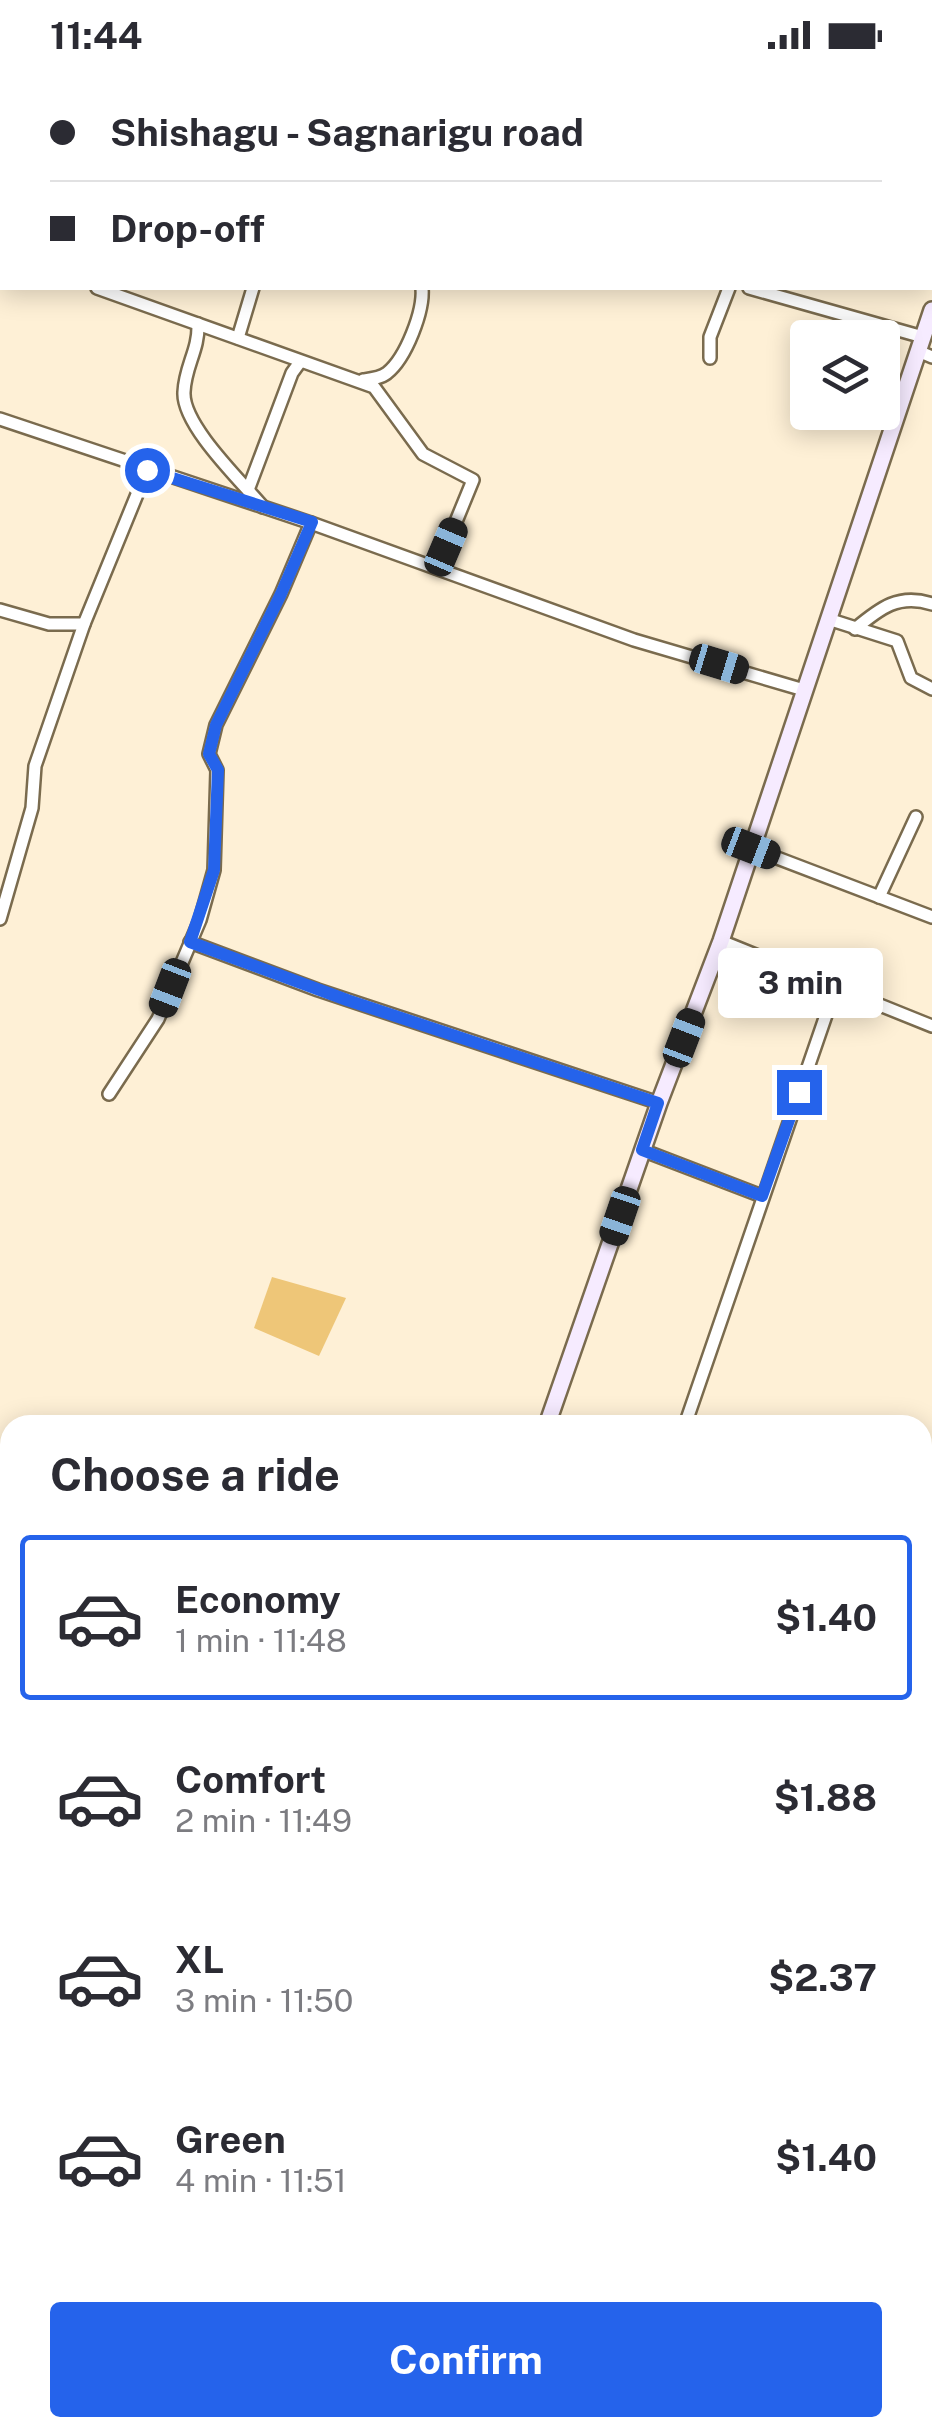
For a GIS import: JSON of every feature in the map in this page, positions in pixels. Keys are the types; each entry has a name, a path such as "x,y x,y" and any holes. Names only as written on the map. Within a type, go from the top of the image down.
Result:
{"main road":[{"path":"550,1415 658,1103 721,941 828,619 924,348 932,310"}],"street":[{"path":"103,290 379,391 423,454 473,480 436,568"},
{"path":"238,338 252,290"},
{"path":"359,381 385,375 397,360 420,307 422,290"},
{"path":"710,358 710,337 729,290"},
{"path":"755,290 924,348"},
{"path":"198,324 199,343 187,363 184,404 197,428 263,507"},
{"path":"248,490 292,373 300,362"},
{"path":"0,419 312,522 634,640 804,690"},
{"path":"0,919 32,808 35,766 84,624 147,470"},
{"path":"110,1094 158,1019 190,942 214,870 218,770 209,754 216,725 312,522"},
{"path":"855,629 894,602 914,598 932,604"},
{"path":"0,610 49,624 84,624"},
{"path":"828,619 900,643 911,678 932,689"},
{"path":"879,897 916,817"},
{"path":"751,848 932,917"},
{"path":"721,941 932,1026"},
{"path":"190,942 334,996 658,1103"},
{"path":"688,1415 835,989"},
{"path":"642,1150 762,1196"}],"shaded area":[{"path":"272,1277 346,1298 319,1356 254,1328"}],"route":[{"path":"147,470 312,522 216,725 209,754 218,770 214,870 190,942 347,1000 658,1103 642,1150 762,1196 799,1092"}]}
